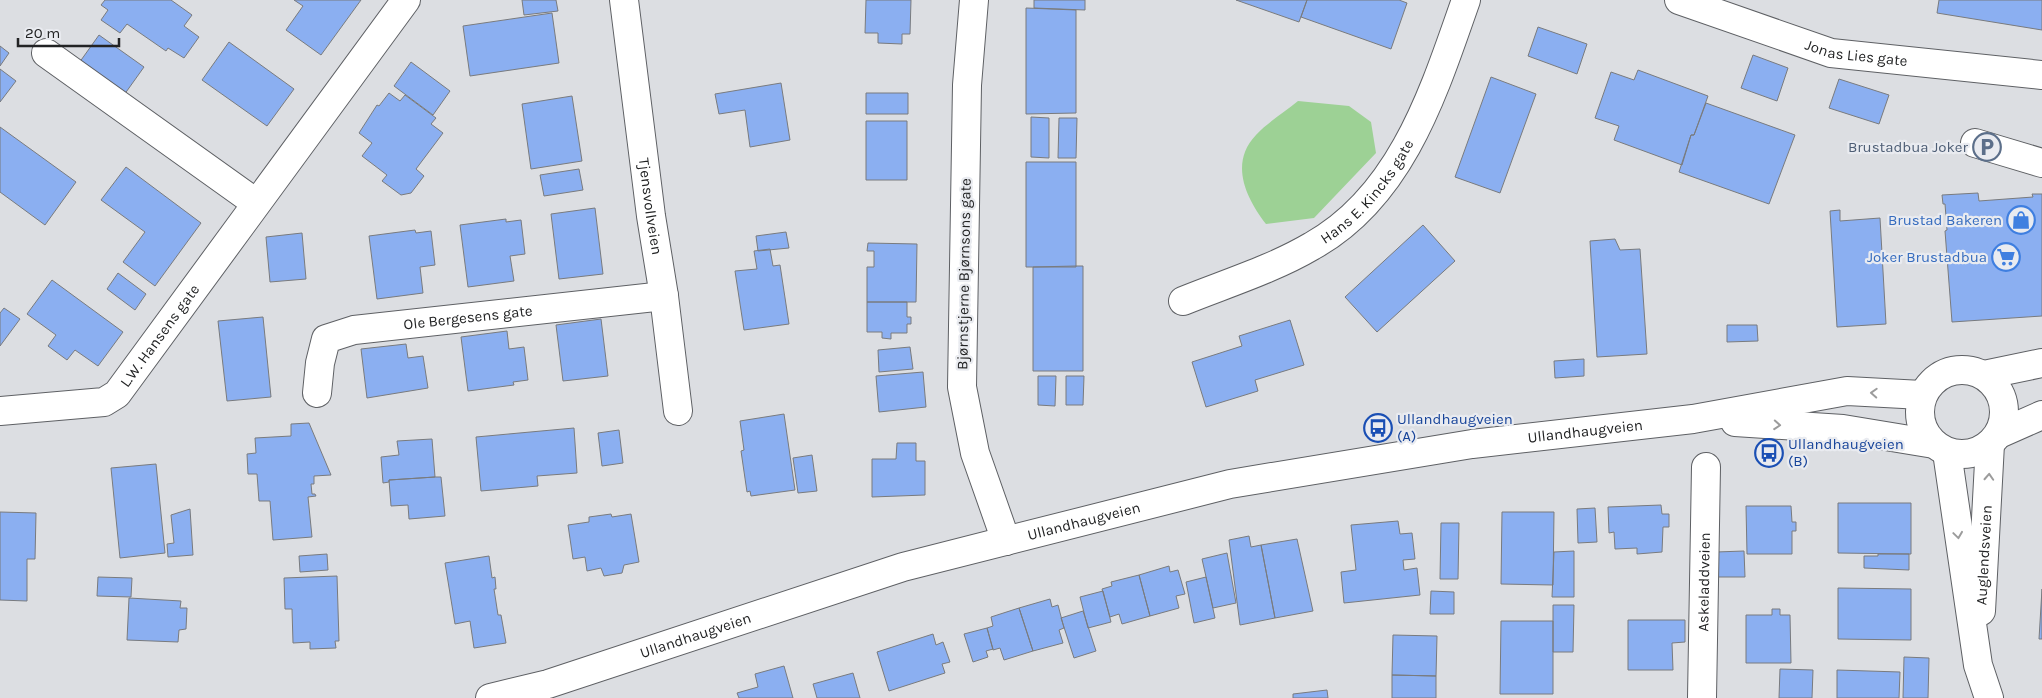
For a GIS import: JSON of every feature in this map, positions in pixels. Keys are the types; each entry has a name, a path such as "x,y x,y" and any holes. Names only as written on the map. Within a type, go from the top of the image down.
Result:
{"street":[{"name":"L.W. Hansens gate","path":"0,411 104,402 117,394 406,0"},
{"name":"Tjensvollveien","path":"624,0 650,216 664,296 678,411"},
{"name":"Bjørnstjerne Bjørnsons gate","path":"974,0 967,85 962,388 975,453 1006,541"},
{"name":"Hans E. Kincks gate","path":"1183,301 1312,246 1336,230 1367,202 1393,170 1433,93 1466,0"},
{"name":"Jonas Lies gate","path":"1679,0 1831,53 2042,75"},
{"path":"46,53 256,203"},
{"path":"1975,143 2042,163"},
{"name":"Ole Bergesens gate","path":"317,392 320,363 326,339 354,330 664,296"},
{"path":"1984,375 2042,363"},
{"path":"1994,439 2004,420 2004,403 1998,389 1984,375 1970,370 1946,372 1930,383 1922,395 1919,411 1921,425 1940,448 1963,455 1978,452 1994,439 2042,416"},
{"name":"Ullandhaugveien","path":"490,698 548,684 903,567 1230,484 1472,444 1694,419 1847,391 1922,395"},
{"name":"Ullandhaugveien","path":"1694,419 1844,429 1940,448"},
{"name":"Auglendsveien","path":"1978,665 1994,439"},
{"name":"Auglendsveien","path":"1940,448 1978,665 1989,698"},
{"name":"Askeladdveien","path":"1702,698 1706,467"}],"green space":[{"path":"1298,101 1349,106 1371,122 1376,153 1314,218 1266,224 1247,192 1243,180 1243,157 1256,135"}],"building":[{"path":"105,0 171,0 192,15 184,26 199,37 184,58 168,48 166,51 127,24 120,33 101,20 108,10 101,5"},
{"path":"294,0 361,0 321,55 286,30 303,6"},
{"path":"522,0 556,0 558,11 524,15"},
{"path":"866,0 911,0 910,34 902,34 902,44 878,43 878,33 865,33"},
{"path":"1034,0 1085,0 1085,10 1034,8"},
{"path":"1236,0 1307,0 1299,22"},
{"path":"1307,0 1399,0 1407,3 1391,49 1301,17"},
{"path":"1939,0 2042,0 2042,30 1937,13"},
{"path":"1026,8 1076,10 1076,113 1026,114"},
{"path":"552,13 559,63 470,76 463,26"},
{"path":"1538,27 1587,44 1577,74 1528,56"},
{"path":"99,35 144,67 124,95 79,63"},
{"path":"229,42 294,89 267,126 202,80"},
{"path":"0,46 9,53 0,66"},
{"path":"1753,55 1788,68 1777,101 1741,88"},
{"path":"411,62 450,91 433,115 394,86"},
{"path":"0,69 16,81 0,102"},
{"path":"1638,70 1708,96 1694,135 1691,135 1682,165 1614,140 1619,126 1595,118 1611,72 1634,80"},
{"path":"1491,77 1536,94 1500,193 1455,177"},
{"path":"1839,79 1889,95 1879,124 1829,108"},
{"path":"781,83 790,140 750,147 745,110 719,114 715,94"},
{"path":"389,93 400,101 405,95 436,118 431,124 443,133 416,169 424,176 411,193 401,195 382,181 387,175 362,156 372,143 359,133 377,105 379,106"},
{"path":"866,93 908,93 908,114 866,114"},
{"path":"572,96 582,161 531,169 522,104"},
{"path":"1706,103 1795,135 1769,204 1679,172 1691,135 1694,135"},
{"path":"1031,117 1049,118 1049,158 1031,157"},
{"path":"1059,118 1077,118 1076,158 1058,158"},
{"path":"866,121 907,121 907,180 866,180"},
{"path":"0,127 76,182 45,225 0,192"},
{"path":"1026,162 1076,162 1076,267 1026,267"},
{"path":"126,167 201,223 155,286 123,262 145,232 101,200"},
{"path":"579,169 583,190 544,196 540,175"},
{"path":"1978,193 1979,201 2033,197 2032,194 2042,194 2042,316 1952,322 1945,231 1947,230 1945,204 1943,204 1942,195"},
{"path":"595,208 603,274 559,279 551,214"},
{"path":"1840,210 1840,221 1880,218 1886,324 1837,327 1830,211"},
{"path":"506,219 506,222 521,220 525,254 510,256 514,281 468,287 460,225"},
{"path":"1423,225 1455,261 1377,332 1345,297"},
{"path":"415,230 416,233 431,231 435,265 420,267 423,293 377,299 369,236"},
{"path":"786,232 789,248 758,251 756,236"},
{"path":"302,233 306,279 270,282 266,237"},
{"path":"1615,239 1620,250 1640,249 1647,354 1597,357 1590,241"},
{"path":"868,243 917,244 916,302 867,302 867,267 874,267 874,251 867,251"},
{"path":"770,249 773,266 780,265 789,324 744,330 735,271 757,269 754,251"},
{"path":"1083,266 1083,371 1033,371 1033,267"},
{"path":"118,273 146,294 135,310 107,289"},
{"path":"52,280 123,332 98,366 75,350 67,360 48,346 56,335 27,314"},
{"path":"867,302 907,302 907,317 911,317 911,324 907,324 907,333 891,333 891,339 882,338 882,332 867,332"},
{"path":"4,308 20,319 0,346 0,313"},
{"path":"263,317 271,397 227,401 218,321"},
{"path":"601,319 608,376 563,381 556,325"},
{"path":"1290,320 1304,365 1255,380 1258,391 1206,407 1192,362 1242,346 1239,336"},
{"path":"1727,325 1757,325 1758,341 1727,342"},
{"path":"507,331 509,349 524,347 528,380 513,382 514,385 468,391 461,337"},
{"path":"406,344 408,358 423,356 428,388 367,398 361,349"},
{"path":"910,347 913,369 879,372 878,350"},
{"path":"1584,359 1584,376 1555,378 1554,361"},
{"path":"923,372 926,407 879,412 876,376"},
{"path":"1038,376 1056,376 1055,406 1038,405"},
{"path":"1066,376 1084,376 1083,405 1066,405"},
{"path":"784,414 795,490 751,496 750,491 747,492 741,451 744,450 740,421"},
{"path":"309,423 331,475 314,476 314,484 311,484 312,494 316,496 308,497 312,537 273,540 270,501 259,501 257,474 248,474 247,454 256,453 255,438 291,436 291,424"},
{"path":"574,428 577,473 537,476 538,486 481,491 476,437"},
{"path":"619,430 623,463 602,466 598,433"},
{"path":"432,439 435,477 389,480 389,482 383,483 381,457 399,455 397,441"},
{"path":"897,443 916,443 916,461 925,461 925,495 872,497 872,459 896,459"},
{"path":"812,455 817,491 798,493 793,458"},
{"path":"156,464 165,553 120,558 111,468"},
{"path":"441,477 445,516 409,519 408,505 391,506 389,480"},
{"path":"1838,503 1911,503 1911,554 1838,553"},
{"path":"1661,505 1662,514 1669,514 1669,527 1663,527 1662,552 1637,554 1637,548 1615,549 1614,532 1609,533 1608,507"},
{"path":"1746,506 1791,506 1792,522 1796,522 1796,531 1792,531 1792,554 1747,554"},
{"path":"1595,508 1597,542 1578,543 1577,509"},
{"path":"190,509 193,555 168,557 167,544 174,543 171,515"},
{"path":"0,512 36,513 35,559 27,559 27,601 0,600"},
{"path":"1502,512 1554,512 1553,585 1501,584"},
{"path":"611,514 612,517 631,514 639,562 624,565 622,573 604,576 601,568 587,571 585,557 573,559 568,525 589,522 589,517"},
{"path":"1398,521 1400,534 1412,533 1415,559 1403,560 1404,570 1417,568 1420,595 1344,603 1341,572 1356,570 1351,525"},
{"path":"1441,523 1459,523 1458,579 1440,579"},
{"path":"1249,536 1251,547 1261,545 1275,618 1240,625 1229,540"},
{"path":"1297,539 1313,611 1275,618 1261,545"},
{"path":"1574,551 1574,597 1552,597 1554,552"},
{"path":"1744,551 1745,577 1717,577 1716,552"},
{"path":"1227,553 1236,603 1213,608 1202,559"},
{"path":"327,554 328,570 300,572 299,556"},
{"path":"1878,554 1909,554 1909,570 1864,568 1864,556 1878,556"},
{"path":"489,556 492,578 495,577 496,589 494,589 498,615 501,615 506,643 474,648 470,621 455,624 445,563"},
{"path":"1169,566 1170,572 1178,570 1185,594 1176,596 1179,608 1150,616 1139,575"},
{"path":"1139,575 1150,616 1122,624 1119,614 1110,617 1102,589 1112,586 1111,582"},
{"path":"337,576 339,641 335,641 336,648 310,649 310,642 293,643 292,609 285,609 284,578"},
{"path":"98,577 132,578 131,597 97,596"},
{"path":"1206,577 1215,618 1194,623 1186,582"},
{"path":"1838,588 1911,589 1911,640 1838,639"},
{"path":"2042,589 2042,639 2039,639"},
{"path":"1103,591 1111,622 1088,628 1080,597"},
{"path":"1431,591 1454,592 1454,614 1430,614"},
{"path":"129,598 181,601 180,608 187,608 186,629 179,630 178,642 127,640"},
{"path":"1050,599 1052,607 1058,605 1064,628 1059,630 1063,643 1033,651 1019,608"},
{"path":"1553,605 1574,605 1573,652 1553,652"},
{"path":"1019,608 1033,651 1004,660 1000,648 993,650 987,628 993,626 991,617"},
{"path":"1772,609 1780,609 1780,615 1790,615 1791,663 1746,663 1746,615 1772,615"},
{"path":"1083,611 1096,651 1074,658 1061,618"},
{"path":"1628,620 1685,620 1685,642 1672,643 1673,670 1628,670"},
{"path":"1501,621 1553,621 1553,694 1500,694"},
{"path":"987,628 993,649 986,651 988,657 973,662 964,634"},
{"path":"933,634 936,645 943,642 950,662 942,664 945,673 889,691 877,652"},
{"path":"1393,635 1437,636 1436,676 1392,675"},
{"path":"1904,657 1929,658 1928,698 1903,698"},
{"path":"784,666 793,698 739,698 737,693 758,687 755,674"},
{"path":"1780,669 1813,670 1812,698 1779,698"},
{"path":"1837,670 1900,672 1899,698 1837,698"},
{"path":"853,673 860,698 817,698 813,684"},
{"path":"1392,675 1436,676 1436,698 1392,698"},
{"path":"1327,690 1328,698 1293,698 1293,694"}],"place":[{"name":"Brustadbua Joker","path":"1987,147"},
{"name":"Brustad Bakeren","path":"2021,220"},
{"name":"Joker Brustadbua","path":"2006,257"},
{"name":"Ullandhaugveien (A)","path":"1378,428"},
{"name":"Ullandhaugveien (B)","path":"1769,453"}]}
